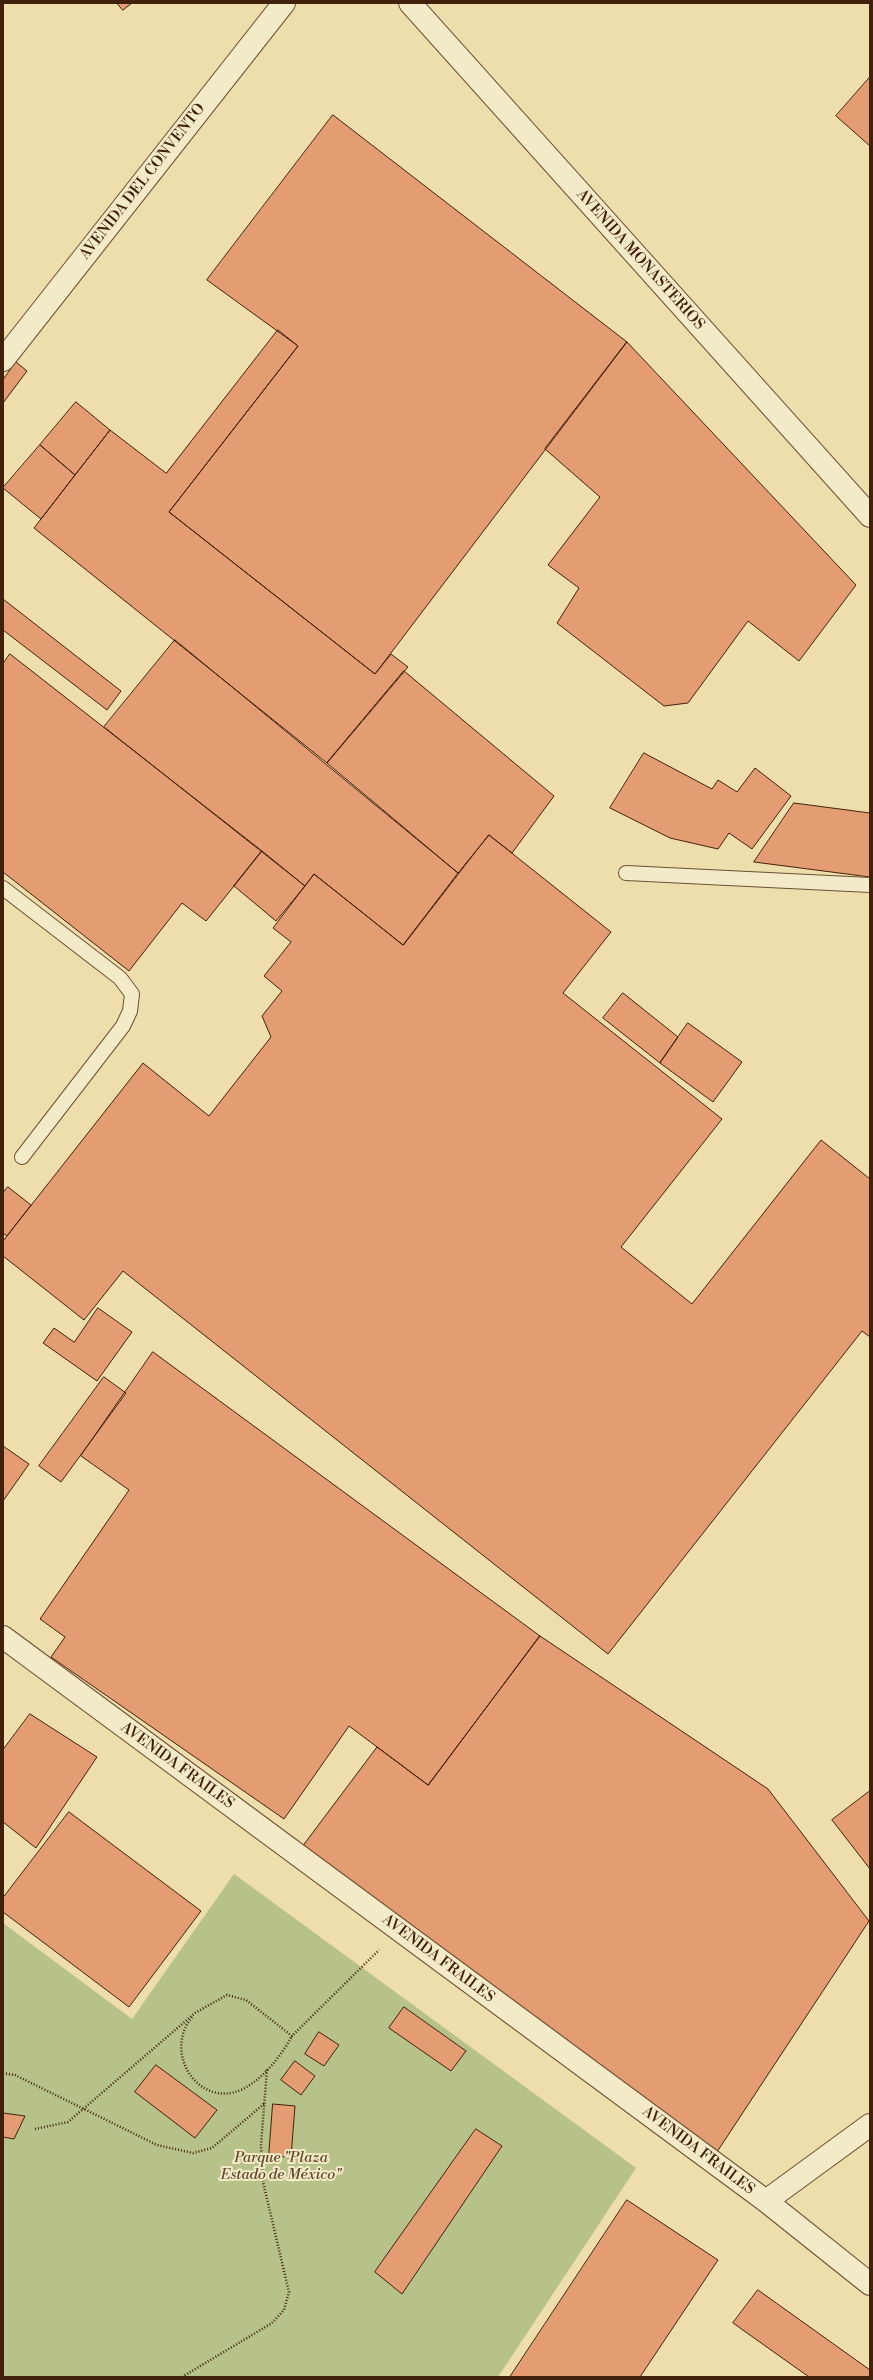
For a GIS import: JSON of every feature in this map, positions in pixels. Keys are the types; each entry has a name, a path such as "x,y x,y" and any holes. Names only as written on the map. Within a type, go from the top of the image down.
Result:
{"street":[{"name":"AVENIDA DEL CONVENTO","path":"3,360 284,3"},
{"name":"AVENIDA MONASTERIOS","path":"410,3 870,516"},
{"name":"AVENIDA FRAILES","path":"3,1637 766,2201 870,2284"},
{"path":"766,2201 870,2125"}],"lane":[{"path":"626,873 870,885"},
{"path":"3,888 120,978 132,994 130,1011 123,1026 22,1157"}],"path":[{"path":"195,2013 190,2020 180,2045 182,2059 190,2075 197,2083 215,2092 227,2093 243,2089 280,2058 292,2036 399,1930"},
{"path":"35,2128 68,2122 195,2013 227,1995 246,2000 292,2036"},
{"path":"182,2377 272,2323 284,2310 289,2292 263,2182 261,2145 267,2069"},
{"path":"3,2073 14,2075 157,2145 193,2153 212,2148 265,2102"}],"green space":[{"name":"Parque \"Plaza Estado de México\"","path":"234,1874 636,2168 498,2377 3,2377 3,1923 132,2019"}],"building":[{"path":"117,3 132,3 123,10"},
{"path":"870,77 870,146 836,116"},
{"path":"333,115 627,342 375,674 169,512 298,346 207,280"},
{"path":"278,330 298,346 169,512 375,674 391,654 408,667 327,763 34,528 110,430 166,473"},
{"path":"627,342 856,585 799,661 748,621 688,703 664,706 557,623 579,588 548,565 600,497 545,449"},
{"path":"16,362 27,371 3,403 3,380"},
{"path":"76,402 110,430 75,475 40,445"},
{"path":"40,445 75,475 41,519 3,488"},
{"path":"3,599 121,691 107,710 3,630"},
{"path":"175,640 458,873 403,945 314,874 305,886 104,727"},
{"path":"10,654 262,851 206,921 182,903 129,971 3,872 3,664"},
{"path":"404,671 554,796 512,853 489,835 458,873 327,763"},
{"path":"644,753 712,789 718,780 737,792 755,768 791,796 752,849 729,833 718,849 670,838 610,808"},
{"path":"794,803 870,813 870,877 754,862"},
{"path":"489,835 611,932 563,993 722,1119 621,1247 692,1304 821,1140 870,1179 870,1337 862,1331 608,1654 123,1271 84,1320 3,1256 3,1241 143,1063 209,1116 271,1037 262,1016 282,991 264,976 291,942 273,928 314,874 403,945"},
{"path":"262,851 305,886 276,921 234,886"},
{"path":"623,993 678,1037 660,1063 603,1018"},
{"path":"688,1023 742,1062 713,1102 660,1063"},
{"path":"8,1187 31,1205 7,1236 3,1233 3,1193"},
{"path":"98,1308 132,1332 97,1381 43,1343 54,1328 74,1342"},
{"path":"153,1352 540,1636 428,1785 349,1726 284,1819 51,1657 65,1637 40,1619 129,1490 81,1456"},
{"path":"104,1377 126,1393 61,1482 39,1466"},
{"path":"3,1446 29,1464 3,1501"},
{"path":"540,1636 768,1789 869,1921 713,2158 302,1847 377,1747 428,1785"},
{"path":"30,1714 97,1757 36,1848 3,1822 3,1750"},
{"path":"870,1791 870,1869 832,1820"},
{"path":"69,1812 201,1911 129,2007 3,1912 3,1898"},
{"path":"404,2007 466,2051 451,2071 389,2028"},
{"path":"319,2032 339,2045 324,2066 305,2054"},
{"path":"295,2061 315,2076 301,2095 281,2080"},
{"path":"156,2065 217,2110 195,2138 135,2092"},
{"path":"273,2104 295,2106 291,2157 269,2156"},
{"path":"3,2113 25,2116 14,2139 3,2137"},
{"path":"476,2129 502,2146 402,2294 375,2272"},
{"path":"627,2200 718,2260 640,2377 510,2377"},
{"path":"758,2290 870,2370 870,2377 809,2377 733,2323"}]}
